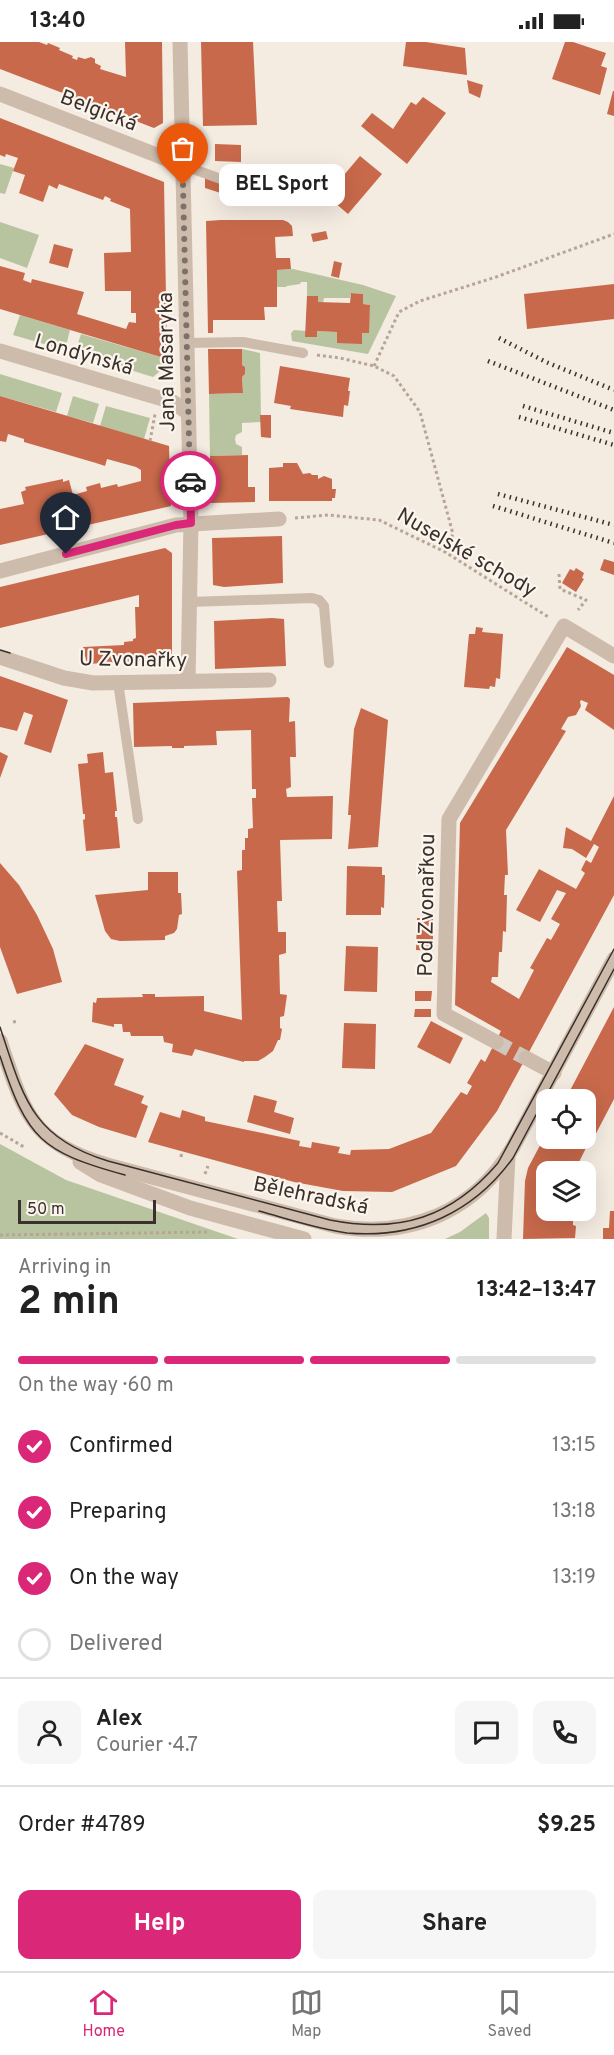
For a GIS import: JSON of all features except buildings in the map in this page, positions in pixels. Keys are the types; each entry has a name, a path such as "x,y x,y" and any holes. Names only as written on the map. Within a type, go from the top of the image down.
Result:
{"street":[{"name":"Jana Masaryka","path":"180,42 191,523 188,681"},
{"name":"Belgická","path":"0,94 182,165"},
{"name":"Londýnská","path":"0,351 172,402 188,413"},
{"path":"0,571 176,525 279,519"},
{"path":"564,626 614,656"},
{"name":"Pod Zvonařkou","path":"495,1042 444,1014 449,819 564,626"},
{"name":"U Zvonařky","path":"0,657 64,678 93,683 269,680"},
{"name":"Bělehradská","path":"0,1041 24,1107 33,1121 51,1140 74,1154 107,1165 348,1228 378,1230 411,1226 454,1208 481,1188 508,1156 614,959"},
{"path":"526,1058 554,1073"},
{"path":"51,1140 101,1175 190,1208 304,1239"},
{"path":"504,1239 508,1156"},
{"path":"394,1239 415,1232 454,1208"}],"lane":[{"path":"182,165 221,179"},
{"path":"187,343 243,342 303,353"},
{"path":"189,602 312,598 319,600 324,606 329,663"},
{"path":"118,682 138,819"}],"path":[{"path":"374,366 399,312 420,301 496,277 614,234"},
{"path":"303,353 374,366 394,376 420,412 453,534 444,552"},
{"path":"150,441 155,413"},
{"name":"Nuselské schody","path":"279,519 328,515 379,520 444,552 564,626"},
{"path":"559,574 560,589 586,600 578,610"},
{"path":"0,1133 24,1147"},
{"path":"181,1157 182,1151"},
{"path":"0,1235 214,1232"}],"green space":[{"path":"0,164 14,168 5,194 0,193"},
{"path":"0,222 39,235 27,268 0,258"},
{"path":"293,269 363,285 396,296 368,354 292,341 291,333 294,330 306,331 306,337 317,337 317,331 368,333 370,305 363,304 363,294 351,293 350,298 324,298 323,303 318,302 318,297 307,296 307,282 277,287 277,270"},
{"path":"20,315 70,330 65,350 13,335"},
{"path":"81,334 164,358 167,356 167,365 153,377 75,353"},
{"path":"242,349 260,353 261,422 242,423 242,432 236,435 235,439 236,444 242,447 242,455 210,456 209,394 243,393 242,377 245,374 245,367 242,365"},
{"path":"0,374 62,393 56,412 0,396"},
{"path":"73,396 99,404 93,423 67,416"},
{"path":"106,406 150,418 144,439 100,426"},
{"path":"0,1144 66,1180 238,1239 0,1239"},
{"path":"486,1213 489,1218 489,1239 445,1239 460,1232"}],"tunnel":[{"path":"496,1042 526,1058"}],"tram line":[{"path":"0,650 10,653"},
{"path":"0,1027 24,1094 34,1111 46,1127 62,1140 82,1151 108,1161 330,1220 379,1225 423,1217 443,1208 462,1197 498,1163 614,949"},
{"path":"259,1211 336,1231 373,1234 420,1226 462,1207 498,1177 513,1158 614,969"},
{"path":"0,1056 19,1106 29,1124 41,1138 74,1158 125,1175"}],"railway":[{"path":"499,338 546,362 614,390"},
{"path":"488,361 614,410"},
{"path":"523,406 614,433"},
{"path":"519,417 614,445"},
{"path":"498,494 614,525"},
{"path":"493,506 614,543"}],"way so far":[{"path":"183,185 190,481"}],"place":[{"name":"BEL Sport","path":"183,185"}],"route":[{"path":"66,554 191,523 190,481"}]}
